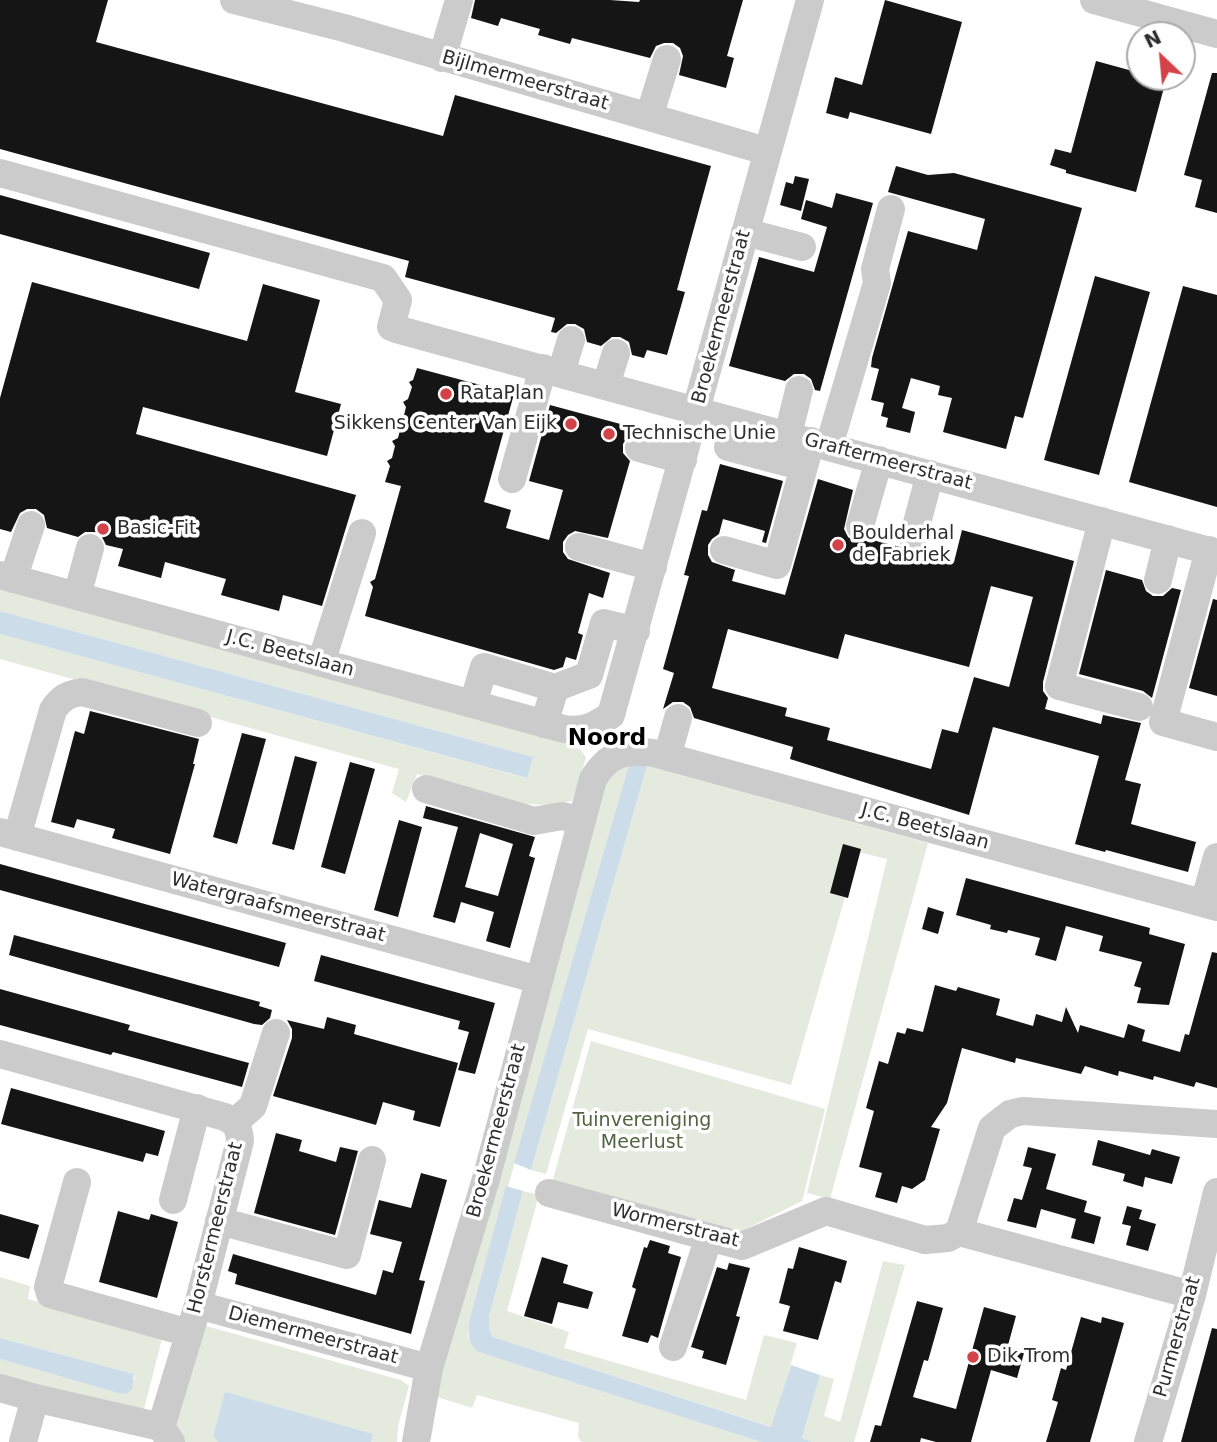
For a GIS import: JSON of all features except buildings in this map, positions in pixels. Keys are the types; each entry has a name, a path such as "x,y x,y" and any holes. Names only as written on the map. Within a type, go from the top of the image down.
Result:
{"street":[{"name":"Bijlmermeerstraat","path":"234,0 284,7 442,58 766,151"},
{"path":"442,58 459,0"},
{"name":"Broekermeerstraat","path":"611,715 810,0"},
{"path":"1094,0 1217,34"},
{"path":"649,117 667,59"},
{"name":"Graftermeerstraat","path":"0,173 383,278 398,300 393,328 696,410 808,447 879,460 1213,551"},
{"path":"724,551 777,565 808,447 877,283 875,269 891,209"},
{"path":"745,232 802,247"},
{"path":"512,479 552,371 571,340"},
{"path":"607,385 616,353"},
{"path":"799,390 808,447"},
{"path":"728,447 808,447"},
{"path":"639,448 683,460"},
{"path":"860,526 879,460"},
{"path":"913,538 930,474"},
{"path":"1102,521 1059,686 1139,707"},
{"path":"7,577 31,525"},
{"path":"321,663 362,533"},
{"path":"1158,580 1168,539"},
{"path":"579,547 653,567"},
{"path":"77,596 90,548"},
{"path":"1213,551 1163,722 1217,737"},
{"name":"J.C. Beetslaan","path":"7,577 544,724 580,731"},
{"path":"473,704 484,667 555,688 589,675 604,623 636,631"},
{"path":"544,724 555,688"},
{"name":"Watergraafsmeerstraat","path":"198,723 82,692 70,694 60,700 53,710 8,834 538,980"},
{"path":"611,715 633,750 600,766 580,731 611,715"},
{"path":"667,757 678,718"},
{"name":"J.C. Beetslaan","path":"633,750 1210,905"},
{"name":"Broekermeerstraat","path":"416,1442 429,1368 486,1179 581,820 593,779 600,766"},
{"path":"426,789 534,821 562,816 581,820"},
{"path":"1210,905 1217,857"},
{"path":"235,1122 253,1106 276,1033"},
{"name":"Horstermeerstraat","path":"0,1055 225,1116 235,1122 239,1131 240,1141 189,1333 166,1435"},
{"path":"173,1200 197,1108"},
{"path":"959,1232 992,1128 1010,1114 1023,1111 1217,1124"},
{"path":"219,1221 347,1255 372,1160"},
{"name":"Horstermeerstraat","path":"77,1182 48,1287 50,1294 189,1333"},
{"name":"Purmerstraat","path":"1148,1442 1214,1223 1217,1192"},
{"name":"Wormerstraat","path":"549,1193 743,1246 827,1211 925,1240 948,1238 959,1232 1192,1294"},
{"path":"673,1347 709,1237"},
{"name":"Diemermeerstraat","path":"198,1305 429,1368"},
{"path":"0,1388 166,1435"},
{"path":"23,1442 35,1398"}],"green space":[{"path":"0,586 568,744 581,750 586,758 572,801 545,805 525,804 417,774 406,802 392,793 399,769 0,659 0,634 526,778 533,757 0,611"},
{"path":"630,761 469,1322 468,1337 478,1352 761,1442 585,1442 580,1441 578,1436 579,1423 477,1395 472,1408 434,1396 606,779"},
{"path":"647,766 928,843 830,1199 807,1193 887,859 858,852 791,1085 588,1029 546,1174 531,1170"},
{"name":"Tuinvereniging Meerlust","path":"591,1041 825,1109 802,1201 738,1233 552,1183"},
{"path":"523,1191 539,1195 507,1311 569,1332 564,1348 746,1400 764,1335 797,1343 772,1427 493,1337 489,1329 489,1317"},
{"path":"883,1261 905,1265 854,1442 813,1442 802,1438 820,1375 834,1379 824,1416 840,1422"},
{"path":"0,1277 30,1286 28,1299 162,1339 142,1417 0,1378 0,1359 118,1393 135,1379 134,1374 0,1338"},
{"path":"199,1324 401,1380 409,1386 398,1426 397,1442 371,1442 373,1434 225,1393 213,1434 218,1442 183,1442 172,1425"}],"water":[{"path":"0,611 533,757 527,778 0,634"},
{"path":"630,761 647,766 531,1170 514,1163"},
{"path":"506,1186 523,1191 489,1317 489,1329 493,1337 771,1427 791,1365 820,1375 802,1438 813,1442 761,1442 478,1352 469,1338 469,1322"},
{"path":"0,1338 134,1374 132,1389 126,1394 118,1393 0,1359"},
{"path":"225,1392 373,1434 371,1442 218,1442 213,1435"}],"place":[{"name":"RataPlan","path":"446,394"},
{"name":"Sikkens Center Van Eijk","path":"571,424"},
{"name":"Technische Unie","path":"609,434"},
{"name":"Basic-Fit","path":"103,529"},
{"name":"Boulderhal de Fabriek","path":"838,545"},
{"name":"Dik Trom","path":"973,1357"}],"district":[{"name":"Noord","path":"607,739"}]}
